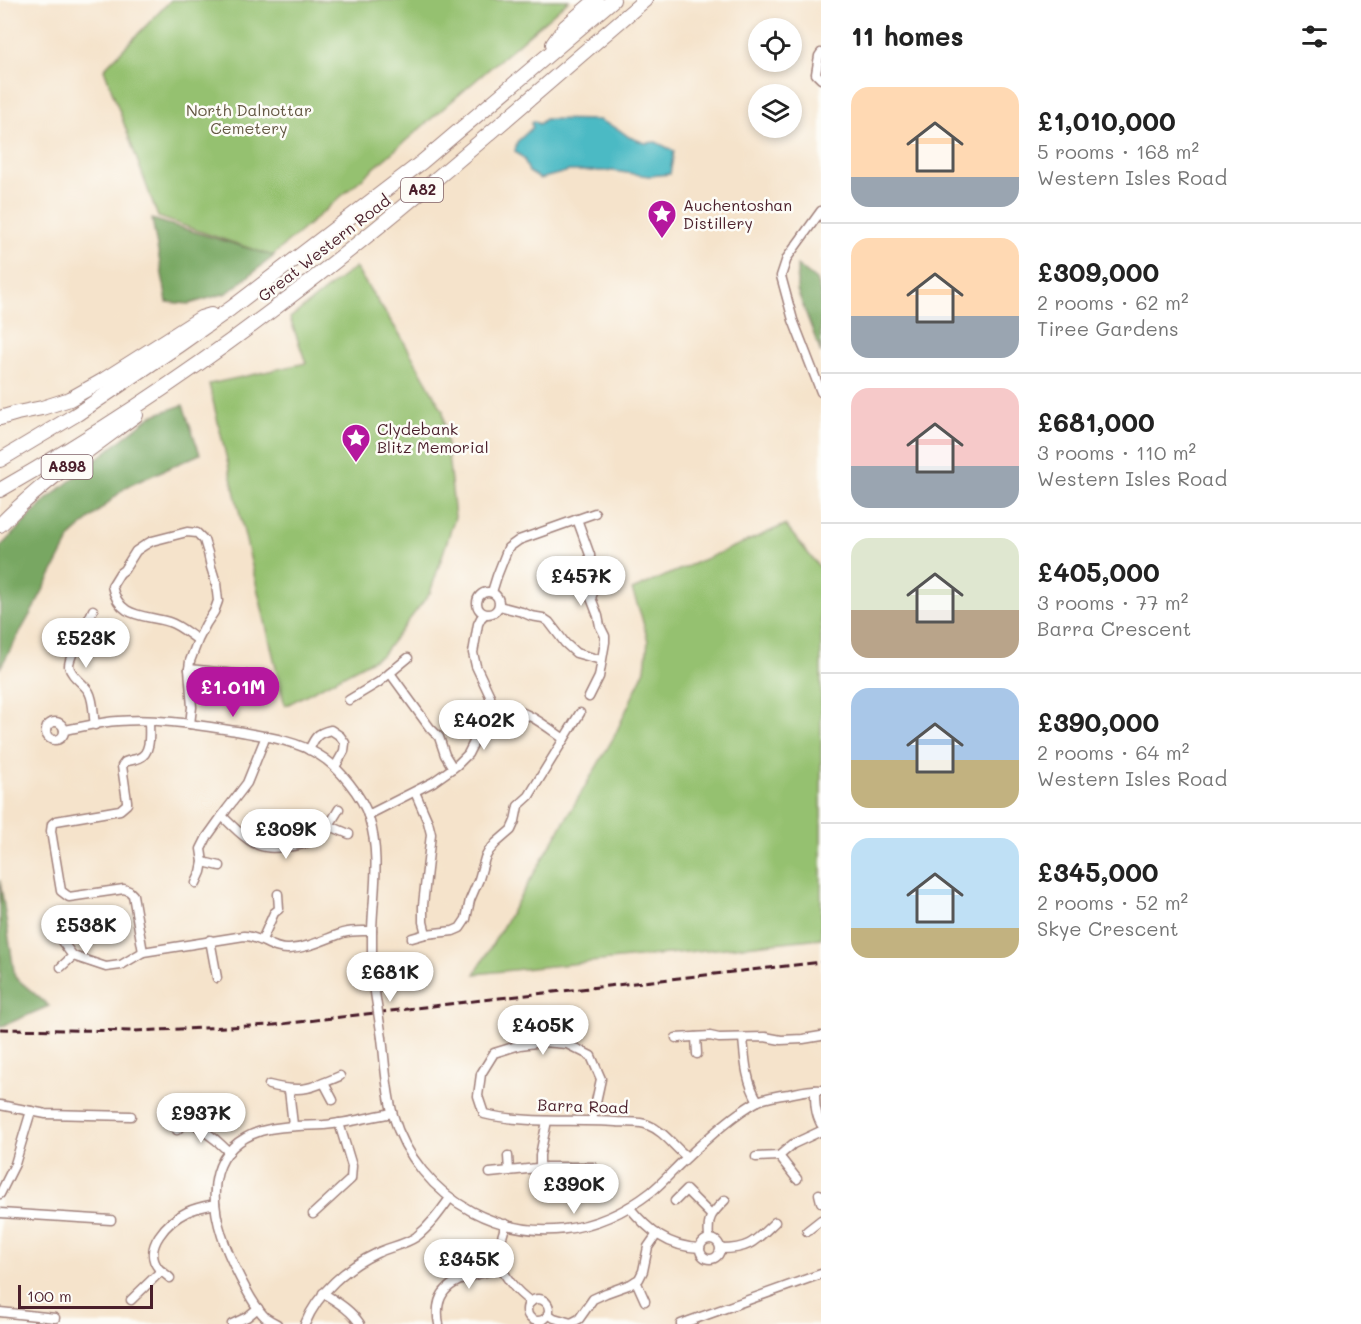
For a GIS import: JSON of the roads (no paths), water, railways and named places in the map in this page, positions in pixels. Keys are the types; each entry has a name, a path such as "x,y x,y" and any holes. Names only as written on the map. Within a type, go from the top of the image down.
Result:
{"main road":[{"path":"537,64 565,27 596,0"},
{"name":"Great Western Road","path":"0,460 85,408 230,309 422,162 613,0"},
{"name":"Great Western Road","path":"0,490 154,393 273,309 361,241 467,153 645,0"},
{"path":"0,418 70,399 201,318 230,309"},
{"name":"A898","path":"0,525 47,483 137,414 154,393"},
{"path":"0,409 17,413"},
{"path":"0,495 29,473"}],"street":[{"path":"821,52 816,74 821,79"},
{"path":"821,211 786,258 781,276 793,320 821,392"},
{"path":"492,592 508,548 519,540 594,513"},
{"path":"577,519 590,555 594,590 591,598 605,636 599,676 589,697"},
{"path":"190,724 192,707 190,661 218,601 216,583 204,540 197,532 187,532 152,541 136,551 112,586 113,593 124,609 146,618 170,622 198,640"},
{"path":"492,592 497,596 499,606 495,612 485,614 479,610 477,600 482,594 492,592"},
{"path":"499,606 543,618 576,653 601,660"},
{"path":"93,610 69,666 89,692 95,724"},
{"path":"368,815 433,782 468,754 490,706 490,696 476,666 473,653 478,624 485,614"},
{"path":"82,635 96,642"},
{"path":"349,700 408,658"},
{"path":"189,669 246,675"},
{"path":"390,673 439,737 453,768"},
{"path":"490,706 517,709 530,715 564,739"},
{"path":"411,938 460,928 466,919 470,900 485,858 496,843 511,830 518,806 529,796 580,713"},
{"path":"64,730 118,721 149,721 190,724 266,736 321,755 343,775 368,815 375,840 372,972 392,1113 403,1142 432,1182 450,1198 483,1217 506,1224 550,1231 596,1223 629,1207 652,1191 728,1121 758,1101 818,1090 816,1109 821,1124"},
{"path":"143,952 133,895 129,891 124,889 69,897 61,891 51,831 52,824 56,821 120,810 127,804 122,766 125,762 144,755 148,747 149,721"},
{"path":"309,750 320,733 331,730 345,743 344,751 335,767"},
{"path":"196,883 203,862 201,849 226,809 247,783 266,736"},
{"path":"415,792 431,834 423,905 426,934"},
{"path":"222,816 247,839 266,848 290,847 310,843 319,837 330,826 339,809"},
{"path":"330,826 349,834"},
{"path":"203,862 220,866"},
{"path":"262,940 274,913 279,909 278,894"},
{"path":"62,940 73,956 106,967 122,965 143,952 210,940 251,936 272,947 289,949 316,944 343,933 372,931"},
{"path":"210,940 217,978"},
{"path":"61,967 73,956"},
{"path":"676,1038 765,1037 781,1040 821,1036"},
{"path":"696,1037 697,1054"},
{"path":"743,1038 746,1071 758,1101"},
{"name":"Barra Road","path":"592,1120 601,1078 591,1056 567,1044 543,1042 520,1045 494,1053 481,1074 478,1096 484,1114 503,1118 547,1121 592,1120 639,1123 659,1131 687,1158"},
{"path":"269,1085 290,1090 305,1089 340,1076"},
{"path":"324,1083 333,1100"},
{"path":"290,1090 293,1125"},
{"path":"177,1130 188,1118 188,1102"},
{"path":"0,1105 46,1114 131,1116"},
{"path":"0,1194 15,1164 31,1111"},
{"path":"277,1324 265,1317 258,1308 233,1263 217,1220 215,1188 217,1173 228,1152 244,1138 262,1131 293,1125 339,1123 392,1113"},
{"path":"188,1118 228,1152"},
{"path":"540,1168 540,1155 547,1121"},
{"path":"314,1214 351,1179 352,1166 339,1123"},
{"path":"756,1157 779,1156 793,1144 821,1131"},
{"path":"508,1156 509,1171"},
{"path":"779,1156 797,1179"},
{"path":"568,1167 569,1182"},
{"path":"490,1173 540,1168 593,1167"},
{"path":"675,1201 686,1190 711,1215"},
{"path":"305,1324 323,1293 356,1264 378,1252 414,1238 430,1224 450,1198"},
{"path":"709,1238 708,1224 711,1215 725,1200"},
{"path":"170,1278 159,1269 153,1257 154,1247 162,1230 171,1221 188,1211 215,1204"},
{"path":"629,1207 644,1224 674,1244 700,1248"},
{"path":"0,1213 111,1220"},
{"path":"807,1231 821,1220"},
{"path":"721,1249 748,1246 775,1222"},
{"path":"506,1224 499,1249 502,1268 518,1292 531,1302"},
{"path":"548,1314 571,1323 579,1319 593,1299 639,1280 648,1247 657,1234"},
{"path":"709,1238 716,1239 721,1249 716,1257 709,1259 703,1256 700,1248 702,1242 709,1238"},
{"path":"440,1324 437,1308 440,1298 449,1286 457,1280 502,1268"},
{"path":"131,1300 161,1271"},
{"path":"681,1324 821,1274"},
{"path":"636,1281 645,1301"},
{"path":"323,1293 355,1316 360,1324"},
{"path":"544,1301 548,1307 548,1314 542,1320 534,1320 528,1314 528,1305 531,1302 544,1301"},
{"path":"232,1324 247,1317 258,1308"},
{"path":"0,1312 55,1318"}],"water":[{"path":"545,119 599,120 629,137 645,143 656,142 674,151 670,174 649,176 613,171 569,171 540,179 529,172 524,159 515,151 517,142 533,127 531,124 534,121 539,124"}],"railway":[{"path":"0,1029 135,1031 274,1025 821,962"}],"place":[{"name":"Auchentoshan Distillery","path":"662,240"},
{"name":"Clydebank Blitz Memorial","path":"356,464"}],"park label":[{"name":"North Dalnottar Cemetery","path":"249,119"}]}
